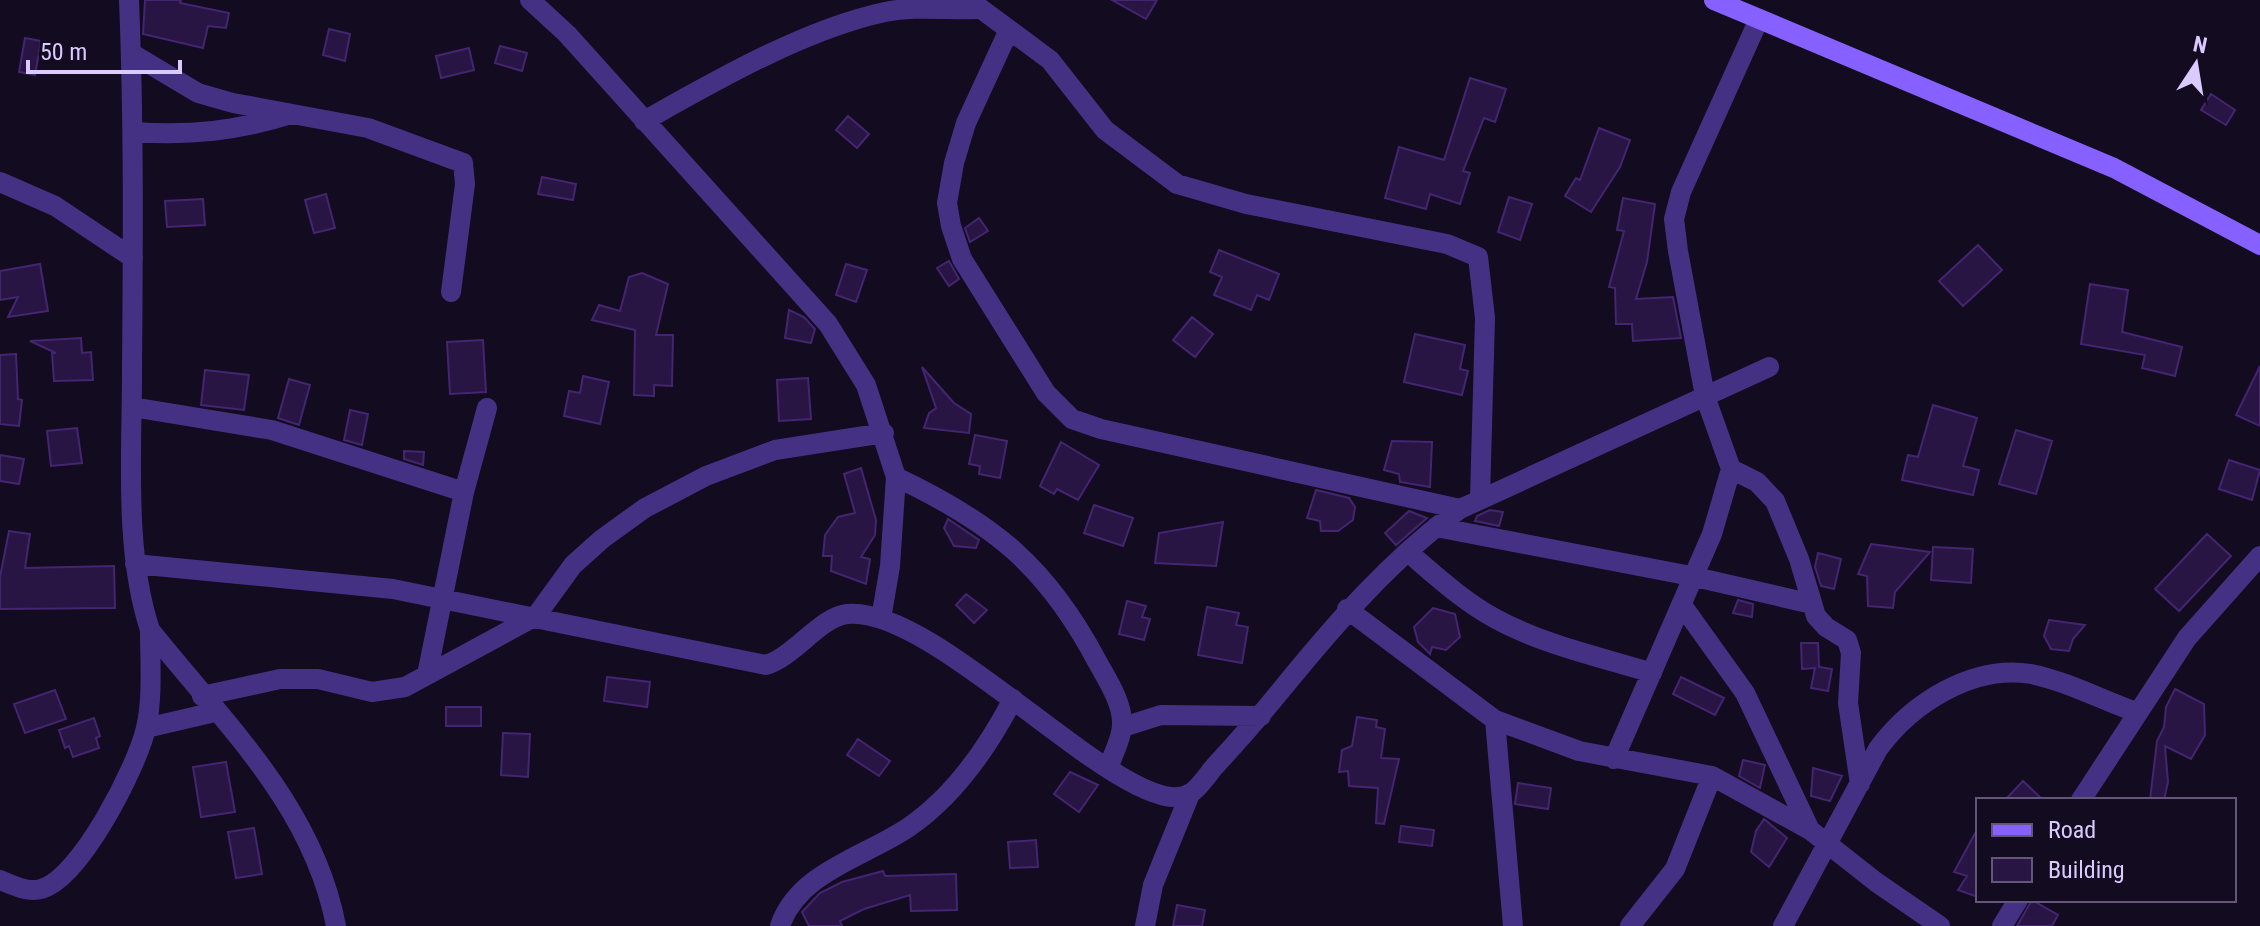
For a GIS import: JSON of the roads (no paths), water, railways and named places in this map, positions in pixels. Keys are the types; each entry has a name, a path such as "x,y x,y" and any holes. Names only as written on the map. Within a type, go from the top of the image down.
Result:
{"street":[{"path":"129,0 134,132 132,407 135,564 139,596 150,630 208,704 253,753 287,800 310,845 336,926"},
{"path":"530,0 567,34 828,324 866,385 896,477 890,566 881,619"},
{"path":"1714,0 2114,168 2260,245"},
{"path":"644,121 719,78 847,22 888,11 973,4 1050,60 1105,130 1177,184 1246,204 1447,244 1478,257 1485,318 1480,498"},
{"path":"1614,759 1712,534 1731,469 1705,396 1674,219 1681,192 1759,19"},
{"path":"1008,32 966,123 947,203 962,259 1046,393 1072,419 1101,429 1460,509"},
{"path":"131,53 198,93 382,132 463,163 465,184 451,292"},
{"path":"134,132 181,135 228,131 294,113"},
{"path":"0,182 55,206 133,258"},
{"path":"1145,926 1153,885 1190,794 1261,716 1347,609 1408,552 1460,509 1480,498 1769,367"},
{"path":"132,407 272,430 464,492"},
{"path":"427,675 464,492 487,408"},
{"path":"146,728 208,704 249,683 318,679 372,692 405,687 536,616 573,565 602,539 669,495 706,476 775,450 884,433"},
{"path":"1731,469 1757,482 1775,501 1820,622 1847,640 1851,653 1848,703 1860,784"},
{"path":"896,477 971,516 1014,546 1038,571 1090,648 1115,697 1123,727 1109,766"},
{"path":"1436,527 1694,577 1812,604"},
{"path":"1408,552 1459,595 1496,619 1544,640 1652,673"},
{"path":"2082,798 2187,638 2260,556"},
{"path":"135,564 393,589 766,665 783,660 836,617 858,614 881,619 945,651 1058,735 1109,766 1141,791 1155,796 1190,794"},
{"path":"1682,605 1745,693 1810,830"},
{"path":"1347,609 1495,720 1579,751 1683,768 1712,776 1830,843 1876,882 1940,926"},
{"path":"0,880 31,891 55,883 67,873 119,793 146,728 150,630"},
{"path":"1783,926 1878,749 1897,723 1938,693 2005,672 2033,675 2136,712"},
{"path":"780,926 786,909 800,890 910,826 959,782 996,732 1013,699"},
{"path":"1123,727 1161,715 1261,716"},
{"path":"1495,720 1513,926"},
{"path":"1630,926 1675,869 1712,776"},
{"path":"2002,926 2017,902"}]}
